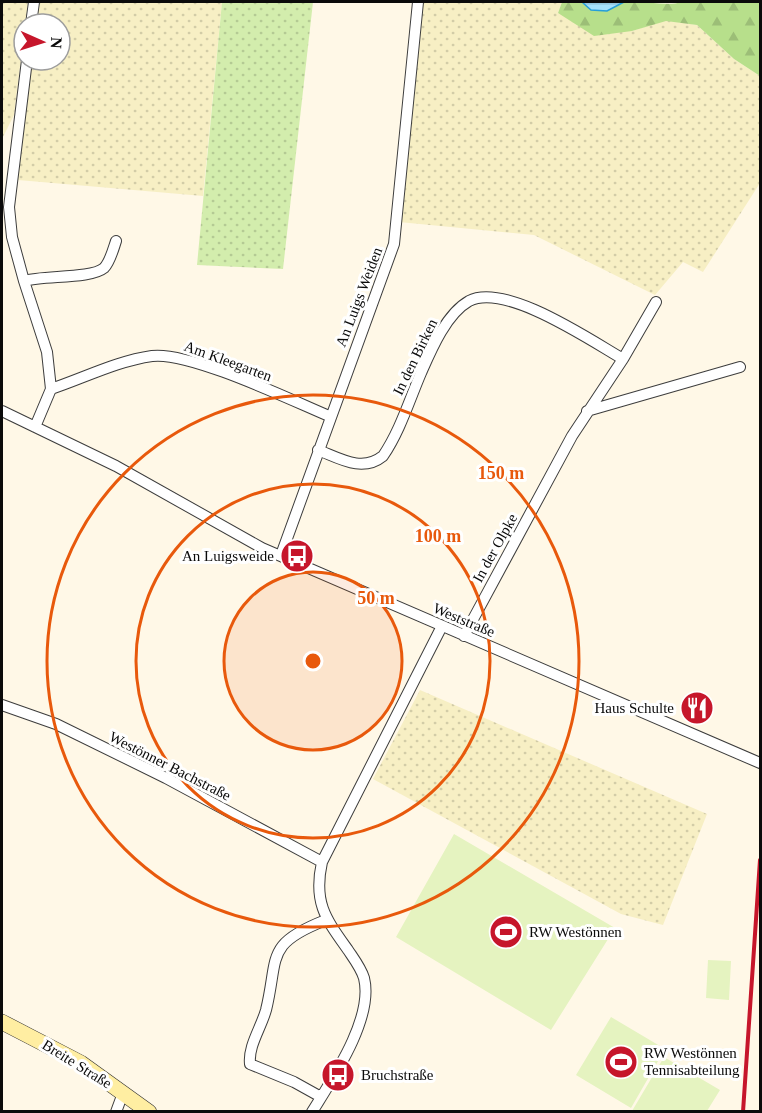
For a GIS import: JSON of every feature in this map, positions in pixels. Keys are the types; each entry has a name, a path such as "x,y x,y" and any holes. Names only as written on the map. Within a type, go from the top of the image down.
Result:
{"street":[{"name":"An Luigs Weiden","path":"281,555 329,416 394,244 418,2"},
{"path":"26,72 9,207 12,237 47,352 51,389 35,426"},
{"path":"24,281 38,277 98,271 108,262 116,242"},
{"name":"In den Birken","path":"318,450 358,466 376,462 383,456 441,332 458,310 478,297 492,297 519,303 623,359"},
{"name":"In der Olpke","path":"464,636 587,411 623,359 656,302"},
{"name":"Am Kleegarten","path":"51,389 142,358 166,356 213,369 329,416"},
{"path":"587,411 740,368"},
{"name":"Weststraße","path":"2,412 116,466 217,523 281,555 760,763"},
{"path":"312,1112 357,1029 364,1013 366,994 364,978 357,963 326,920 319,887 322,862 442,626"},
{"name":"Westönner Bachstraße","path":"2,705 56,724 166,778 322,862"},
{"path":"321,1097 294,1082 250,1064 249,1056 266,1011 276,954 295,936 326,920"},
{"name":"Breite Straße","path":"2,1022 81,1063 149,1112"},
{"path":"116,1112 123,1093"}],"shaded area":[{"path":"2,2 28,2 27,12 12,12 12,72 19,72 14,115 2,139"},
{"path":"39,2 222,2 203,196 18,180 31,72 72,72 72,12 38,12"},
{"path":"421,2 562,2 558,13 632,31 666,20 697,25 734,59 760,76 760,183 703,272 683,262 655,295 534,235 399,222"},
{"path":"420,690 707,814 663,925 621,914 373,779"}],"green space":[{"path":"222,2 313,2 283,269 197,265"},
{"path":"562,2 582,2 591,10 633,2 669,4 760,2 760,76 734,59 697,25 666,21 632,31 594,36 558,13"},
{"name":"RW Westönnen","path":"454,834 615,928 551,1030 396,937"},
{"path":"708,960 731,961 729,1000 706,998"},
{"name":"RW Westönnen Tennisabteilung","path":"611,1017 665,1049 631,1108 576,1075"},
{"path":"664,1057 720,1090 707,1111 632,1111"}],"water":[{"path":"582,2 624,2 607,11 591,10"}],"railway":[{"path":"743,1112 760,860"}],"place":[{"name":"An Luigsweide","path":"297,556"},
{"name":"Haus Schulte","path":"697,708"},
{"name":"RW Westönnen","path":"506,932"},
{"name":"RW Westönnen Tennisabteilung","path":"621,1062"},
{"name":"Bruchstraße","path":"338,1075"}]}
